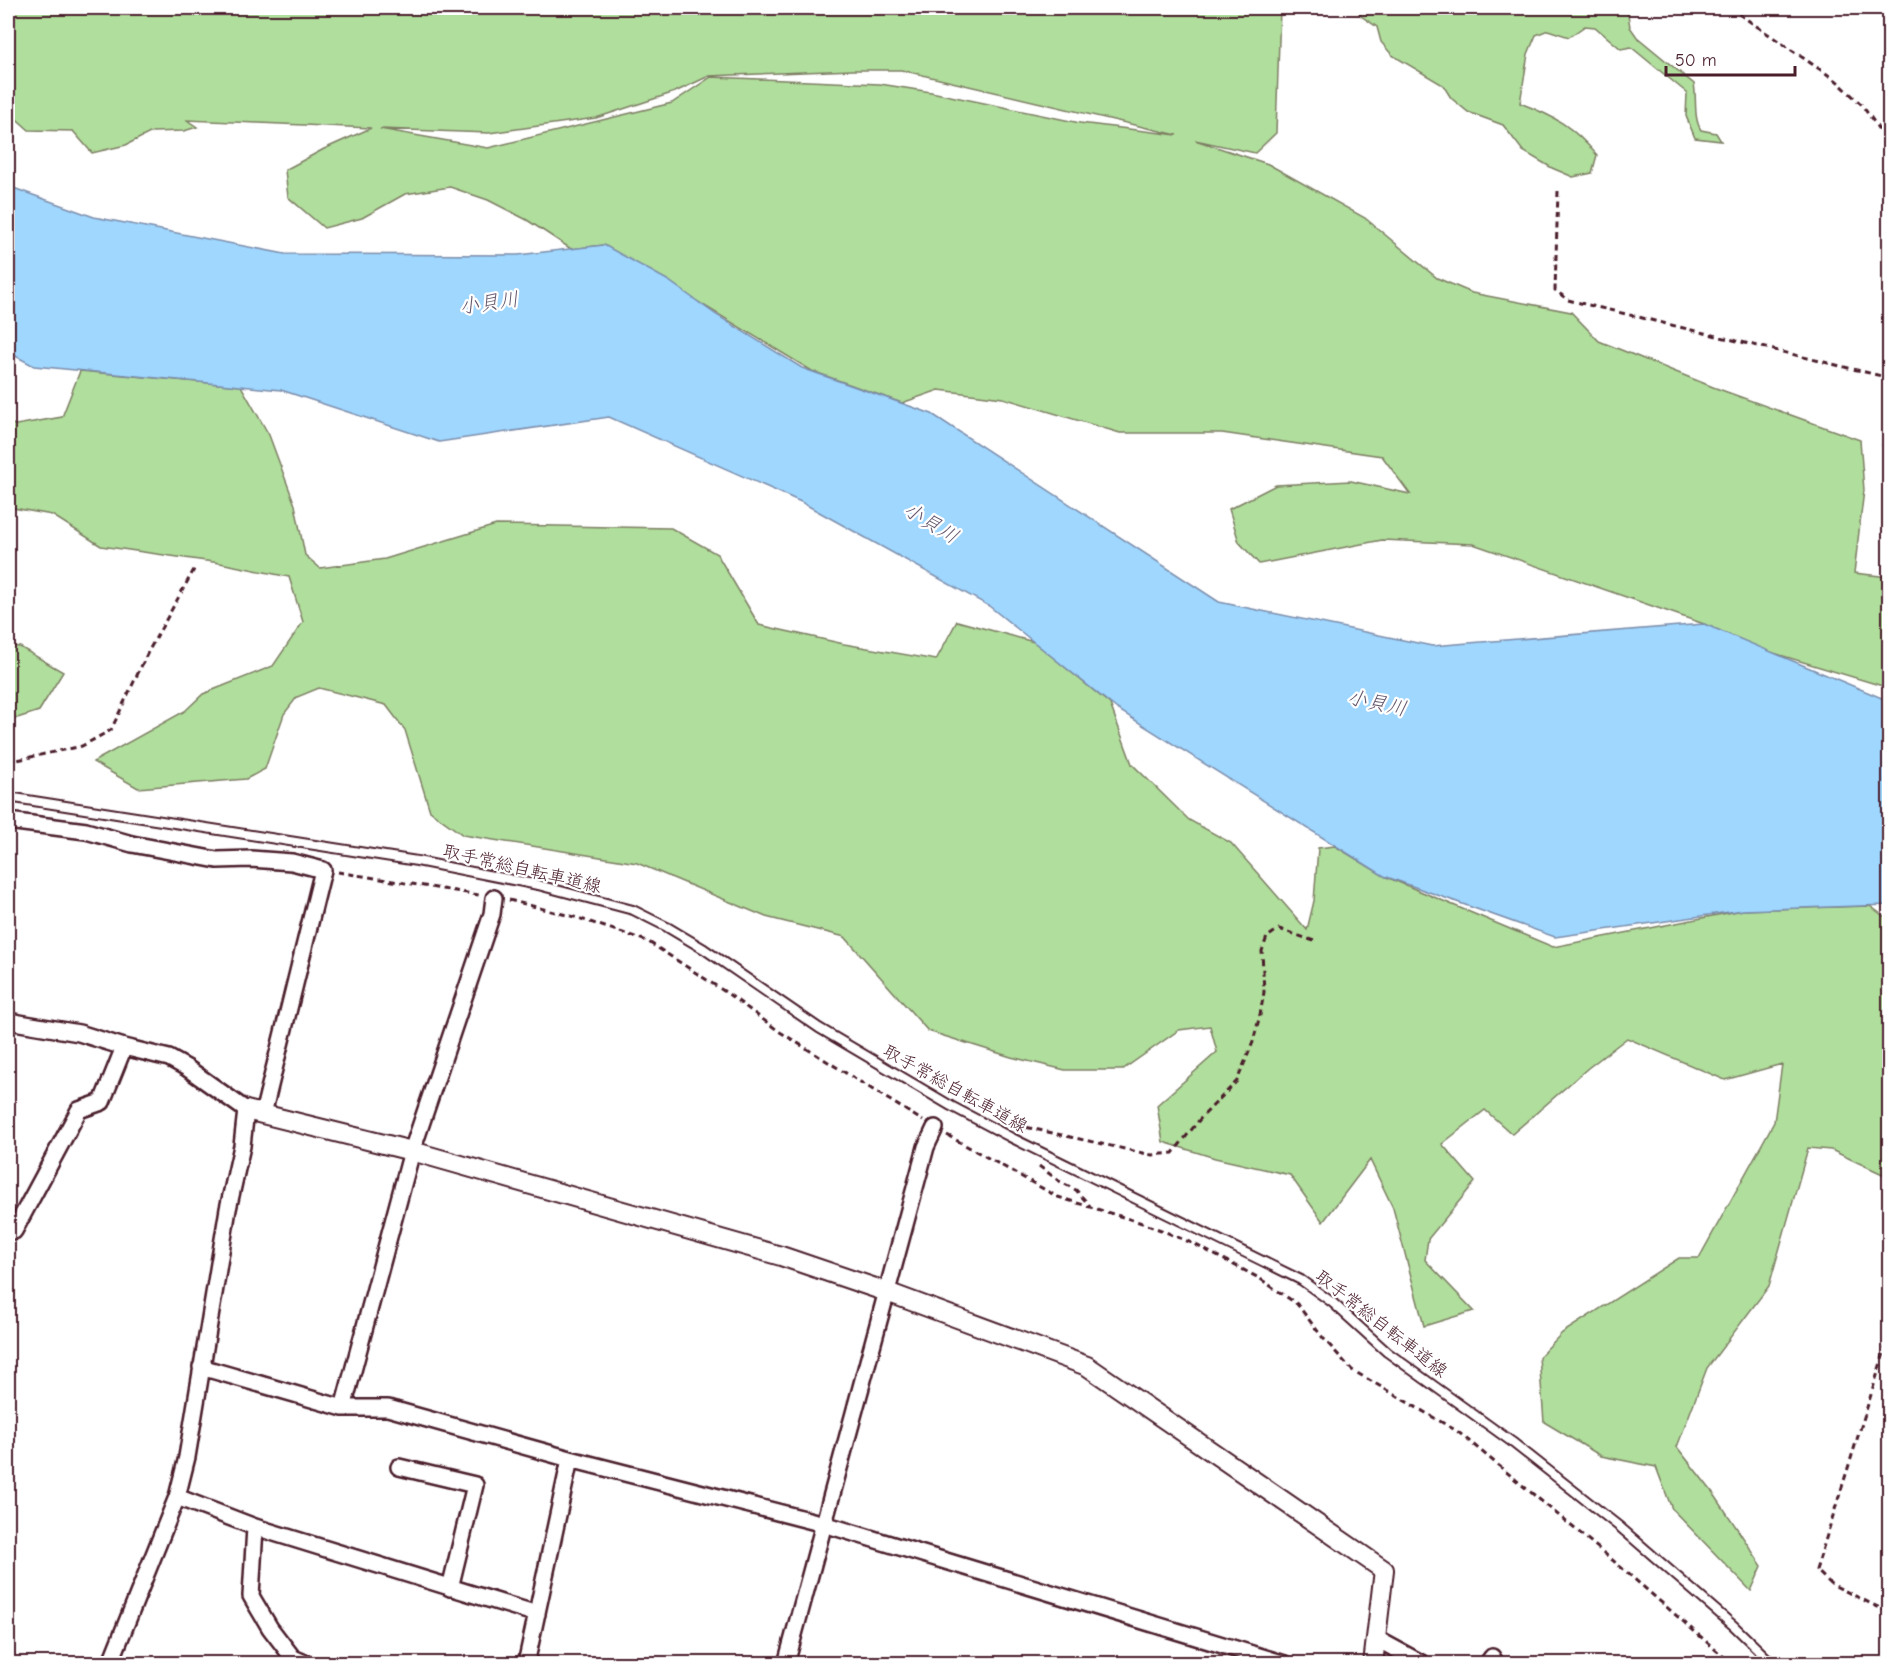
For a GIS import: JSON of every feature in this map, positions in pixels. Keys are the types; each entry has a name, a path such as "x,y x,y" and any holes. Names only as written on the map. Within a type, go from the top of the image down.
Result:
{"street":[{"path":"8,821 86,831 132,844 217,860 251,859 292,862 323,870 255,1112 242,1146 228,1209 187,1457 177,1497 110,1664"},
{"path":"343,1408 412,1151 492,914 494,898"},
{"path":"8,1021 79,1033 169,1058 255,1112 412,1151 781,1256 887,1292 1087,1366 1384,1570 1373,1664"},
{"path":"14,1231 79,1110 102,1102 124,1047"},
{"path":"786,1664 926,1147 935,1128"},
{"path":"201,1367 343,1408 388,1408 570,1459 824,1524 1285,1664"},
{"path":"526,1664 570,1459"},
{"path":"399,1467 475,1485 450,1588"},
{"path":"177,1497 255,1527 537,1614"},
{"path":"255,1527 250,1596 270,1628 293,1658 307,1664"},
{"path":"1377,1639 1423,1664"},
{"path":"1487,1664 1492,1658 1496,1664"}],"lane":[{"name":"取手常総自転車道線","path":"8,797 417,861 538,885 633,910 704,949 819,1028 897,1076 1004,1134 1301,1280 1333,1303 1387,1352 1512,1442 1621,1528 1734,1626 1773,1664"}],"path":[{"path":"1730,8 1837,81 1861,104 1890,148"},
{"path":"1558,191 1555,290 1568,300 1890,378"},
{"path":"1890,423 1883,445 1890,447"},
{"path":"8,762 82,746 111,730 148,652 196,566"},
{"path":"323,870 494,898 578,918 647,941 727,993 780,1032 935,1128 1058,1197 1139,1222 1169,1234 1226,1260 1269,1284 1298,1304 1323,1338 1352,1370 1457,1431 1617,1563 1732,1664"},
{"path":"1004,1134 1013,1125 1152,1155 1173,1153 1200,1119 1237,1081 1253,1042 1260,1015 1264,992 1262,951 1267,937 1279,929 1314,941"},
{"path":"1890,1334 1816,1570 1832,1584 1890,1613"}],"green space":[{"path":"8,8 1280,8 1276,133 1255,153 1195,140 1268,164 1365,218 1437,278 1472,293 1571,312 1599,341 1713,387 1860,440 1864,490 1854,573 1889,577 1889,688 1770,652 1704,624 1473,544 1382,540 1259,564 1239,542 1229,509 1276,485 1351,481 1410,494 1382,456 1222,433 1120,433 1003,398 939,390 902,403 812,371 604,245 571,249 527,220 488,200 450,187 405,194 362,218 324,228 288,197 285,170 371,128 187,120 197,127 184,131 152,132 126,145 92,153 73,131 29,130 11,114 8,114","holes":["901,70 1177,135 1080,123 931,92 880,84 711,77 672,103 488,148 380,129 489,133 596,118 675,92 709,76"]},
{"path":"1356,8 1633,8 1628,14 1630,27 1637,37 1694,84 1696,114 1701,130 1716,133 1721,141 1695,138 1686,116 1687,93 1631,47 1621,49 1595,27 1585,26 1569,37 1548,30 1536,35 1528,54 1520,103 1563,123 1597,155 1592,173 1573,177 1523,151 1503,125 1468,112 1451,98 1443,85 1392,55 1381,42 1377,27 1361,16"},
{"path":"80,371 241,386 269,435 295,505 305,555 320,568 385,559 496,525 671,528 717,554 759,625 844,644 936,660 957,621 1034,642 1110,704 1132,764 1189,820 1231,843 1307,930 1314,901 1318,848 1335,846 1384,876 1553,947 1743,910 1870,906 1889,920 1889,1177 1831,1150 1808,1148 1769,1286 1707,1368 1677,1447 1714,1494 1762,1566 1751,1591 1672,1509 1656,1467 1601,1456 1544,1422 1539,1357 1562,1333 1679,1258 1699,1258 1774,1122 1782,1064 1725,1080 1627,1038 1588,1068 1512,1134 1485,1110 1442,1144 1475,1182 1428,1239 1425,1260 1474,1311 1424,1326 1393,1208 1370,1160 1323,1222 1290,1175 1215,1158 1163,1142 1157,1105 1217,1052 1210,1026 1179,1030 1122,1070 1065,1070 1011,1057 928,1031 845,937 766,917 637,863 463,835 430,811 405,730 386,705 319,688 297,697 284,714 265,769 246,779 138,788 93,762 185,711 203,694 273,666 303,622 289,577 220,563 101,546 52,515 8,507 8,423 16,425 62,417"},
{"path":"8,646 20,647 63,672 39,711 8,721"}],"water":[{"name":"小貝川","path":"8,186 94,217 285,254 518,255 604,245 669,281 715,314 802,368 932,414 1219,602 1432,646 1704,624 1889,701 1889,905 1743,910 1555,937 1384,876 1117,709 989,606 801,502 609,417 439,442 281,390 34,366 8,352"}]}
